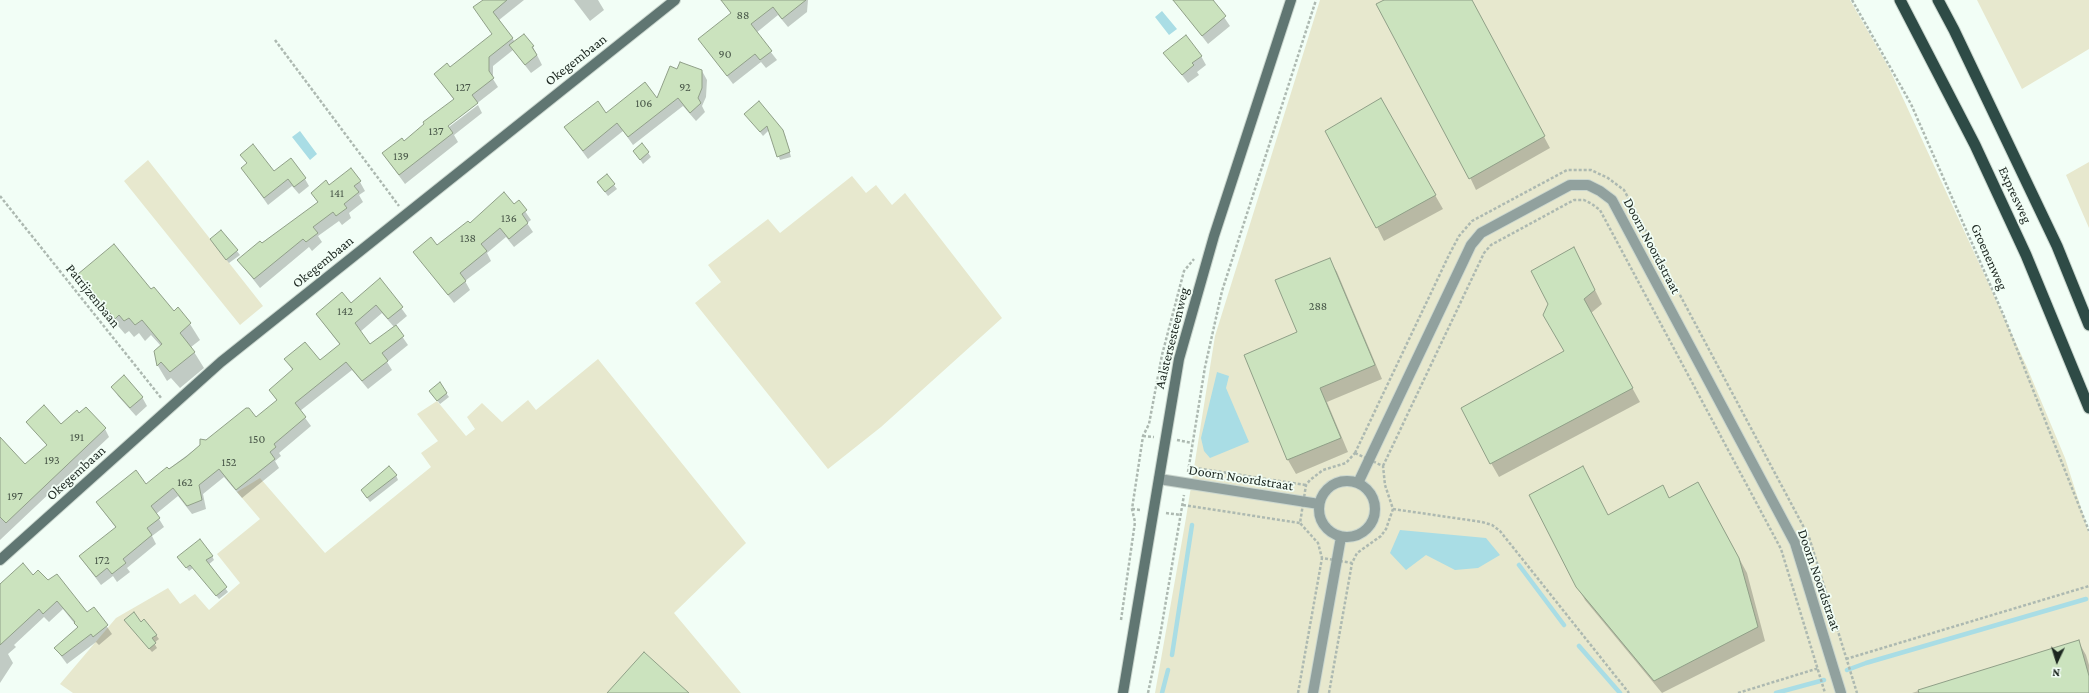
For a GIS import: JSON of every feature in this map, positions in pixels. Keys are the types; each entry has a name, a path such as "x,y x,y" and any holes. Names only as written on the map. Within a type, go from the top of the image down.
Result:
{"highway":[{"name":"Expresweg","path":"1900,0 1976,145 2026,256 2089,408"},
{"name":"Expresweg","path":"1938,0 1958,36 2057,246 2089,325"}],"main road":[{"name":"Okegembaan","path":"0,560 221,362 675,0"},
{"name":"Aalstersesteenweg","path":"1123,693 1178,366 1197,292 1290,0"}],"street":[{"name":"Doorn Noordstraat","path":"1358,483 1471,245 1481,233 1570,185 1588,185 1600,191 1612,200 1795,543 1841,693"},
{"name":"Doorn Noordstraat","path":"1159,479 1319,504"},
{"path":"1350,481 1358,483 1365,488 1374,500 1375,509 1373,521 1360,534 1352,537 1341,537 1332,533 1324,526 1319,514 1319,504 1328,488 1336,483 1350,481"},
{"path":"1313,693 1341,537"}],"path":[{"path":"1148,693 1160,636 1183,505 1205,367 1222,291 1316,0"},
{"name":"Groenenweg","path":"1852,0 1911,104 2006,321 2089,531"},
{"path":"275,40 405,214"},
{"path":"1300,523 1306,485 1323,470 1346,463 1355,453 1449,254 1463,231 1472,221 1567,170 1591,170 1608,178 1624,190 1809,537 1857,693"},
{"name":"Patrijzenbaan","path":"0,196 170,408"},
{"path":"1329,693 1352,563 1357,553 1381,536 1386,529 1393,509 1384,479 1383,466 1484,253 1491,244 1574,200 1584,200 1600,210 1781,549 1825,693"},
{"path":"1355,453 1383,466"},
{"path":"1189,467 1306,485"},
{"path":"1183,505 1300,523 1318,543 1322,558 1298,693"},
{"path":"1393,509 1482,522 1492,525 1500,531 1629,693"},
{"path":"1322,558 1352,563"},
{"path":"1738,693 2089,586"}],"green space":[{"path":"1320,0 1850,0 1889,68 2026,365 2065,458 2089,533 2089,693 1155,693 1186,518 1215,336"},
{"path":"1977,0 2089,0 2089,49 2022,89"},
{"path":"148,160 263,306 240,325 124,181"},
{"path":"2089,162 2089,228 2066,175"},
{"path":"852,176 866,193 876,185 892,205 905,193 1002,318 881,427 828,469 695,303 721,282 708,265 768,219 780,233"},
{"path":"598,359 746,543 674,613 741,693 73,693 60,684 116,618 168,588 180,604 195,594 209,610 240,583 217,554 260,519 237,492 260,478 325,553 431,467 421,453 438,441 417,414 437,401 466,436 475,429 467,417 482,403 502,422 528,400 536,410"}],"water":[{"path":"1162,11 1177,29 1169,35 1155,17"},
{"path":"300,131 317,154 310,160 292,137"},
{"path":"1217,372 1229,376 1226,388 1249,442 1210,458 1204,451 1201,438"},
{"path":"1400,530 1486,538 1500,555 1478,568 1455,570 1426,555 1406,570 1390,553"}],"building":[{"path":"483,0 507,0 493,12 513,38 489,57 489,71 494,78 472,95 478,103 448,126 453,133 399,175 382,153 402,138 404,141 424,124 423,122 454,99 434,74 447,63 450,67 492,34 473,7"},
{"path":"721,0 806,0 782,19 773,7 751,24 772,51 760,60 755,54 727,76 698,39 731,13"},
{"path":"1173,0 1213,0 1226,16 1202,36"},
{"path":"1384,0 1472,0 1545,136 1469,179 1376,4"},
{"path":"524,34 534,46 532,47 537,55 525,65 509,45"},
{"path":"1186,35 1202,56 1192,63 1194,65 1182,75 1163,53"},
{"path":"680,62 702,70 702,88 698,98 701,103 690,113 678,98 628,137 617,123 583,151 564,127 598,101 606,113 645,82 657,98 670,66 677,69"},
{"path":"1381,98 1436,195 1376,228 1325,131"},
{"path":"759,101 783,130 790,152 777,157 767,126 760,132 744,114"},
{"path":"642,143 649,152 640,160 633,151"},
{"path":"253,144 274,171 291,158 306,178 294,187 288,179 264,198 241,168 247,163 240,155"},
{"path":"351,168 361,181 354,186 359,192 344,204 347,208 336,216 333,212 313,227 318,233 306,242 303,239 254,279 237,260 260,241 262,243 318,202 311,193 326,180 329,185"},
{"path":"607,174 615,184 605,192 597,182"},
{"path":"504,192 514,204 519,200 527,210 522,214 528,223 509,239 500,228 481,244 487,251 460,273 466,281 448,295 413,252 431,237 437,245 468,221 470,223"},
{"path":"221,230 238,250 226,260 210,239"},
{"path":"114,244 151,289 154,287 174,311 178,307 191,323 180,333 195,352 170,372 161,362 157,366 154,351 162,344 142,320 135,325 129,318 124,321 119,315 115,319 78,274"},
{"path":"1574,247 1595,290 1584,299 1633,388 1490,464 1461,408 1564,351 1543,315 1548,304 1531,271"},
{"path":"1330,258 1375,365 1320,388 1341,438 1287,460 1244,355 1297,332 1275,280"},
{"path":"380,278 403,307 388,319 376,305 355,323 370,344 396,325 404,336 382,353 388,361 362,381 346,362 295,403 306,417 274,444 276,447 270,452 275,459 236,490 219,469 199,485 202,500 187,506 173,488 151,506 160,518 147,528 152,535 123,559 126,563 112,574 107,568 96,577 79,556 116,527 96,502 136,470 146,484 167,467 169,469 186,457 200,445 200,439 206,440 246,408 249,408 256,417 277,400 269,390 293,369 284,359 305,342 320,360 340,344 316,314 342,292 351,303"},
{"path":"124,375 143,397 130,408 111,387"},
{"path":"440,382 447,393 437,401 429,391"},
{"path":"44,405 61,424 77,410 79,413 86,407 106,428 6,523 0,517 0,437 25,464 47,445 26,422"},
{"path":"389,466 397,475 367,498 361,490"},
{"path":"1583,466 1608,515 1663,485 1669,498 1698,482 1739,558 1758,627 1654,681 1576,587 1529,495"},
{"path":"200,539 213,556 206,560 227,587 216,596 190,565 186,568 177,557"},
{"path":"23,563 33,575 38,570 48,580 57,574 87,612 94,607 108,625 93,637 91,634 62,656 54,648 78,627 57,601 43,614 39,609 0,645 0,584"},
{"path":"134,612 141,622 144,619 157,635 152,638 156,643 149,649 124,620"},
{"path":"2079,640 2089,676 2089,693 1919,693 1918,690"},
{"path":"644,652 689,693 607,693"}],"waterway":[{"path":"1172,655 1192,525"},
{"path":"1519,565 1564,625"},
{"path":"1847,670 1866,663 2086,599"},
{"path":"1579,646 1620,693"},
{"path":"1162,693 1168,670"},
{"path":"1776,693 1824,680"}]}
